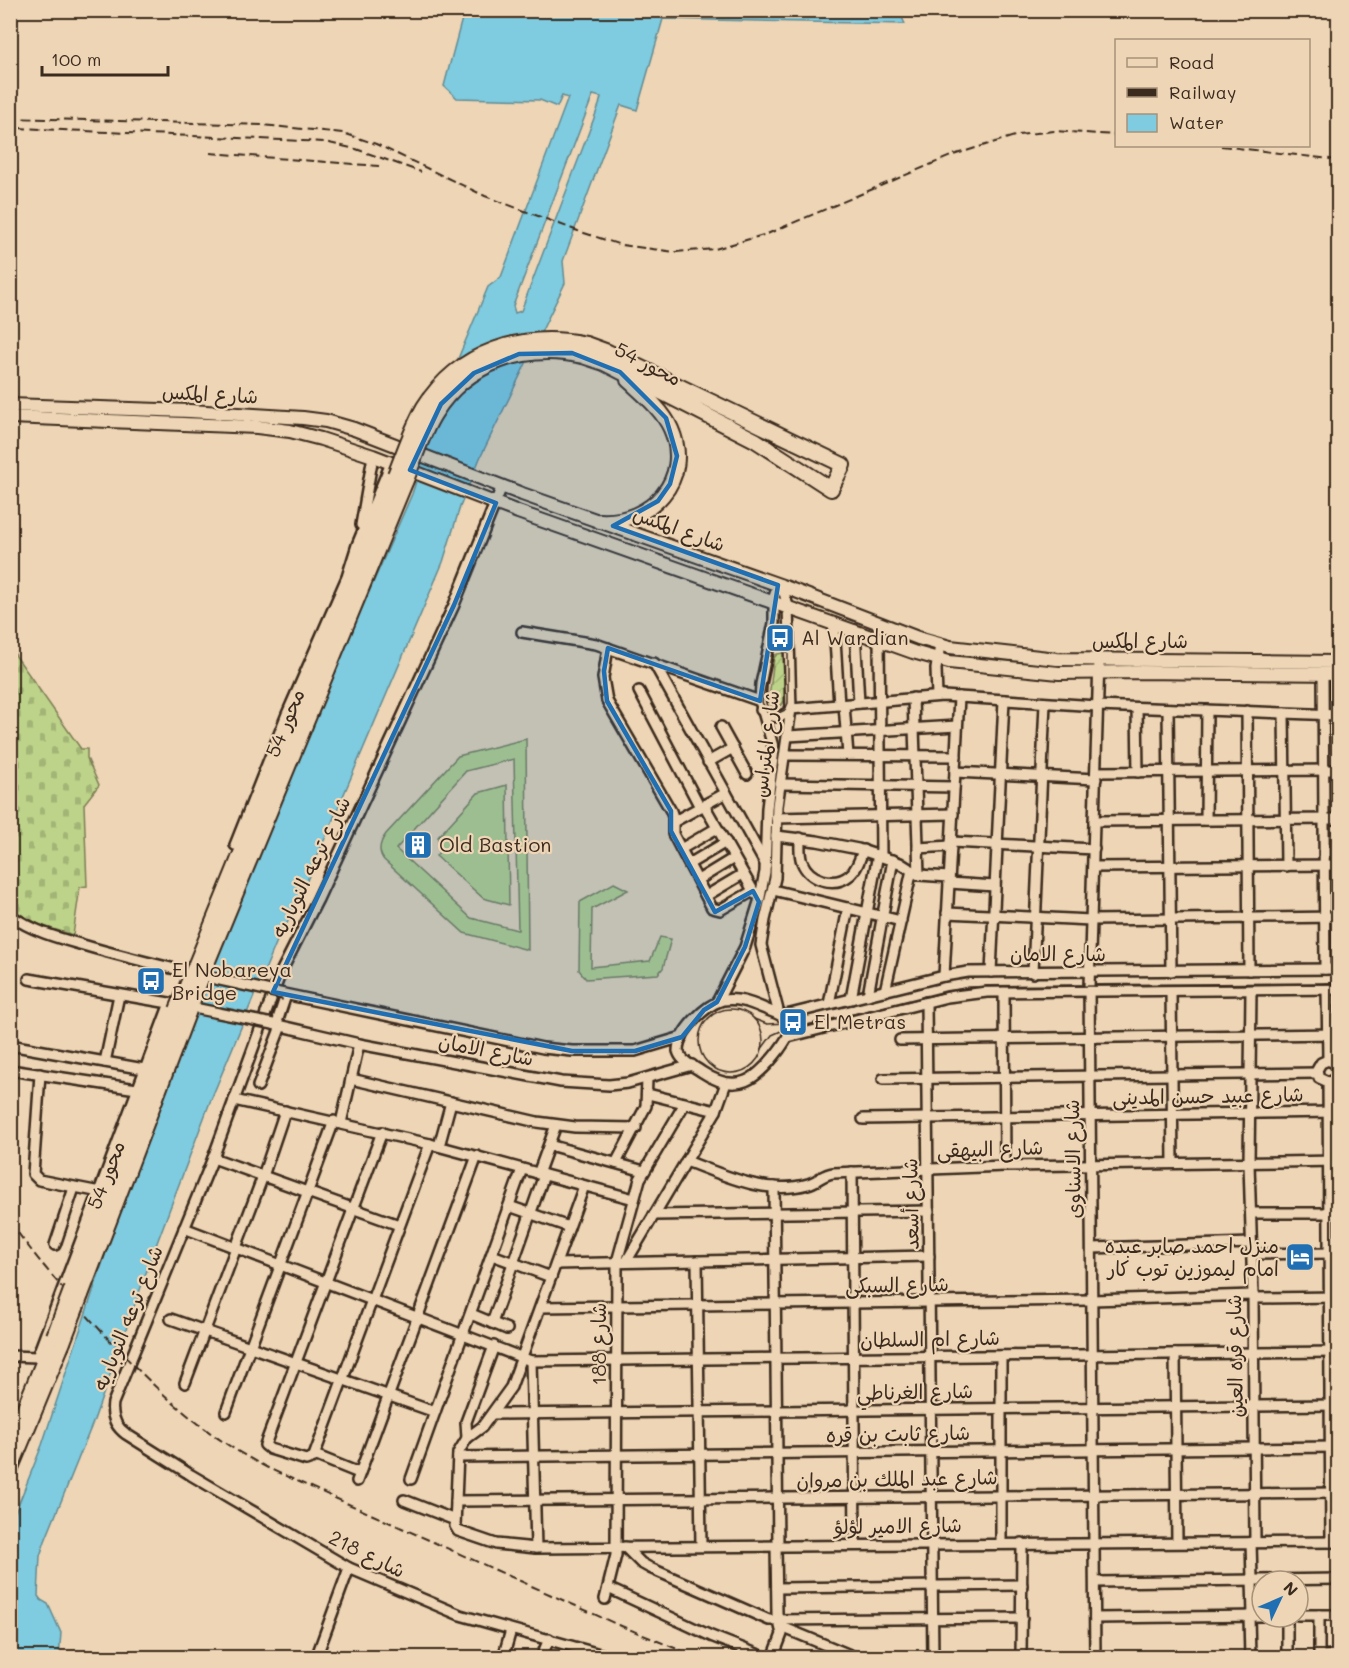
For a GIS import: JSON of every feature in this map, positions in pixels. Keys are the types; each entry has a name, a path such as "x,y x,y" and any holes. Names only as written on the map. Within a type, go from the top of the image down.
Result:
{"highway":[{"name":"محور 54","path":"10,1470 183,1009 204,970 397,473 435,413 456,388 474,373 496,361 529,352 584,350 608,352 843,465 831,489 755,440 620,372 584,350"},
{"path":"600,521 626,519 651,507 670,484 676,465 674,436 666,418 620,372"},
{"name":"محور 54","path":"10,1443 58,1339"}],"main road":[{"name":"شارع المكس","path":"10,405 152,410 326,421 354,429 488,481 940,645 1099,667 1338,674"},
{"path":"152,410 152,424"},
{"name":"شارع المكس","path":"10,417 152,424 231,425 274,429 321,439 373,456 397,473 418,472 483,499 682,570 937,659 959,664 1038,672 1099,667 1338,662"},
{"path":"682,570 688,553"}],"street":[{"path":"235,845 295,694 347,577 357,545 373,456"},
{"path":"357,545 397,473"},
{"name":"شارع ترعه النوباريه","path":"126,1434 113,1418 113,1403 213,1158 280,972 318,899 454,605 502,486"},
{"name":"شارع المتراس","path":"717,1002 732,975 748,936 759,902 766,866 767,808 774,758 773,742 760,705 761,684 774,623 774,602 778,585"},
{"name":"شارع المتراس","path":"778,585 784,593 788,606 791,709 776,818 777,864 761,938 762,952 780,1015"},
{"path":"834,622 848,755"},
{"path":"855,630 859,703"},
{"path":"522,632 572,639 654,663 760,705 766,714 777,717 786,714 791,709 938,696 1137,708 1338,715"},
{"path":"851,999 879,855 879,639"},
{"path":"938,696 937,659 940,645"},
{"path":"608,648 603,678 607,701 671,812 672,831 712,908 717,910 753,891"},
{"path":"654,663 766,866"},
{"name":"شارع الاسناوى","path":"1095,1658 1089,972 1099,667"},
{"path":"1323,674 1325,969"},
{"path":"639,691 702,806 726,842 759,902"},
{"path":"944,976 959,697"},
{"path":"885,991 901,921 916,872 918,848 913,698"},
{"path":"991,972 1004,700"},
{"path":"1033,973 1045,703"},
{"path":"1137,708 1138,772"},
{"path":"1168,709 1172,971"},
{"path":"1206,820 1207,710"},
{"path":"1247,711 1249,970"},
{"path":"1284,713 1286,866"},
{"path":"788,736 957,726"},
{"path":"721,727 747,774"},
{"path":"708,762 733,748"},
{"path":"786,755 956,756"},
{"path":"955,772 1042,776 1169,771 1338,770"},
{"path":"780,784 954,787"},
{"path":"673,822 726,793"},
{"path":"776,818 953,814"},
{"path":"1095,822 1338,819"},
{"path":"681,849 717,828"},
{"path":"776,836 800,838 863,850 893,860 916,872 949,880 995,885"},
{"path":"800,838 802,862 814,877 832,882 849,876 855,869 863,850"},
{"path":"689,864 726,842"},
{"path":"918,848 951,844 997,844 1094,849"},
{"path":"698,880 734,858"},
{"path":"868,995 893,860"},
{"path":"1093,867 1338,866"},
{"path":"706,896 743,874"},
{"path":"773,890 901,921"},
{"path":"829,1004 848,908"},
{"path":"947,914 1091,920 1338,917"},
{"name":"شارع الامان","path":"10,915 59,938 112,954 204,970 285,994 543,1048 572,1051 635,1051 682,1037"},
{"path":"748,936 761,938"},
{"name":"شارع الامان","path":"780,1015 968,972 1338,969"},
{"name":"شارع الامان","path":"29,979 119,994 183,1009 277,1025 359,1044 561,1082 609,1085 647,1079 692,1065"},
{"path":"1327,989 1328,1060"},
{"name":"شارع الامان","path":"788,1037 967,994 1338,989"},
{"name":"شارع قره العين","path":"1251,990 1249,1162 1255,1494 1252,1569"},
{"path":"1171,991 1173,1163"},
{"path":"1004,992 1005,1166"},
{"path":"105,1062 119,994"},
{"path":"258,1086 285,994"},
{"path":"742,1000 780,1015 788,1023 788,1037 771,1062 760,1073 748,1080 726,1083 713,1079 684,1062 679,1054 678,1048 682,1037 704,1010 717,1002 742,1000"},
{"name":"شارع أسعد","path":"926,1002 932,1586 935,1657"},
{"path":"10,1356 37,1357 144,1069 183,1009"},
{"path":"900,1040 1338,1034"},
{"path":"226,1412 309,1192 338,1122 359,1044"},
{"path":"10,1045 144,1069"},
{"path":"1328,1060 1336,1064 1338,1069"},
{"path":"1328,1060 1318,1066 1319,1078 1328,1082 1335,1080 1338,1074"},
{"path":"10,1070 137,1089"},
{"path":"883,1079 1317,1073"},
{"path":"40,1074 33,1174 39,1180 100,1192"},
{"path":"351,1079 556,1125 636,1128"},
{"path":"616,1163 646,1106 647,1079"},
{"path":"1328,1082 1334,1213 1335,1542"},
{"path":"621,1262 654,1215 716,1111 726,1083"},
{"path":"648,1094 716,1111"},
{"path":"234,1100 382,1132 634,1199"},
{"path":"382,1132 266,1441 265,1444 270,1449 309,1460 314,1456 399,1225 451,1102"},
{"name":"شارع 188","path":"606,1599 621,1547 617,1499 617,1306 621,1262 634,1199 644,1171 685,1103"},
{"path":"185,1383 285,1111"},
{"name":"شارع عبيد حسن المدينى","path":"863,1119 1338,1112"},
{"path":"492,1323 530,1213 556,1125"},
{"path":"549,1145 644,1171"},
{"path":"314,1456 358,1477 477,1156"},
{"path":"213,1158 399,1225"},
{"name":"شارع البيهقى","path":"686,1161 746,1183 774,1187 808,1184 827,1174 852,1172 1091,1164 1333,1161"},
{"path":"411,1479 522,1169"},
{"path":"852,1172 855,1545"},
{"path":"404,1500 455,1520 460,1449 467,1438 478,1431 507,1394 526,1360 551,1277 584,1186"},
{"path":"773,1658 782,1634 777,1588 778,1411 774,1187"},
{"path":"55,1245 74,1188"},
{"path":"509,1206 569,1227"},
{"path":"654,1215 929,1211"},
{"path":"1251,1213 1334,1213"},
{"path":"184,1228 464,1334 526,1360"},
{"path":"1092,1248 1252,1242"},
{"path":"1252,1254 1334,1253"},
{"path":"492,1255 551,1277"},
{"path":"556,1264 929,1256"},
{"path":"698,1261 701,1546"},
{"name":"شارع السبكى","path":"541,1307 1334,1297"},
{"path":"471,1314 507,1329"},
{"path":"171,1319 435,1412"},
{"path":"467,1438 466,1422 494,1346"},
{"name":"شارع ام السلطان","path":"526,1360 1334,1352"},
{"path":"1175,1354 1177,1542"},
{"path":"1001,1356 1001,1543"},
{"path":"526,1360 532,1414 536,1548"},
{"name":"شارع الغرناطي","path":"492,1414 1334,1405"},
{"name":"شارع 218","path":"126,1434 349,1568 449,1611 614,1658"},
{"name":"شارع ثابت بن قره","path":"458,1457 1335,1447"},
{"name":"شارع عبد الملك بن مروان","path":"456,1501 1335,1493"},
{"name":"شارع الامير لؤلؤ","path":"455,1520 456,1528 460,1532 496,1544 536,1548 1335,1542"},
{"path":"1021,1658 1022,1543"},
{"path":"621,1547 650,1568 857,1658"},
{"path":"316,1658 349,1568"},
{"path":"1310,1579 1338,1579"},
{"path":"1095,1582 1250,1580"},
{"path":"777,1588 1022,1585"},
{"path":"608,1588 711,1636 767,1658"},
{"path":"1310,1615 1338,1615"},
{"path":"1319,1615 1319,1657 1338,1655"},
{"path":"1095,1618 1250,1616"},
{"path":"780,1624 1022,1618"},
{"name":"شارع قره العين","path":"1250,1658 1253,1629"},
{"path":"1287,1629 1287,1658"},
{"path":"503,1658 511,1630"},
{"path":"541,1658 549,1639"}],"highlighted area":[{"path":"572,353 620,372 666,418 677,456 670,484 658,501 613,526 778,585 760,701 608,648 604,671 607,701 671,811 671,831 715,912 753,891 759,902 745,947 717,1002 704,1010 682,1037 635,1051 572,1051 273,992 454,605 496,503 410,470 441,404 474,373 519,354"}],"green space":[{"path":"11,649 81,749 87,749 87,758 99,785 84,804 87,886 80,887 73,935 40,925 11,909"},
{"path":"783,653 786,658 784,701 782,705 776,707 771,705 769,698 774,658 777,654"},
{"path":"526,739 528,950 464,933 384,860 381,853 381,843 386,834 458,756","holes":["514,759 518,930 471,918 396,849 466,771"]},
{"path":"507,785 509,905 483,898 436,856 439,852 438,837 478,793"},
{"path":"614,883 628,890 592,909 591,967 650,961 660,937 671,939 663,968 658,974 586,979 579,970 580,902"}],"water":[{"path":"464,11 899,11 905,24 663,19 637,110 621,105 563,261 565,283 480,458 460,507 443,562 294,911 277,941 210,1102 94,1420 45,1541 40,1556 38,1596 48,1604 61,1633 59,1657 11,1657 11,1523 42,1445 125,1195 226,934 341,656 412,494 447,385 488,287 501,277 568,98 562,96 557,107 540,100 457,98 444,86","holes":["593,95 601,97 521,311 515,313 513,306"]}],"tram line":[{"path":"780,638 788,654 788,703 785,710 774,715 767,712 762,702 772,652 780,638"},
{"path":"761,1050 772,1035 781,1031 968,987 1338,984"},
{"path":"731,1009 749,1015 757,1023 763,1041 757,1059 749,1067 731,1073 713,1067 705,1059 699,1041 705,1023 713,1015 731,1009"},
{"path":"754,1019 767,1024 788,1023"}],"railway":[{"path":"10,118 262,125 343,133 376,144 485,196 578,231 621,245 675,252 715,249 767,234 953,155 1018,135 1054,131 1115,135"},
{"path":"18,128 325,142 356,149 421,172"},
{"path":"1229,147 1338,160"},
{"path":"210,153 379,166"},
{"path":"10,1222 66,1292 159,1390 200,1425 244,1455 268,1468 614,1623 699,1658"}],"place":[{"name":"Al Wardian","path":"780,638"},
{"name":"Old Bastion","path":"418,845"},
{"name":"El Nobareya Bridge","path":"151,981"},
{"name":"El Metras","path":"793,1022"},
{"name":"منزل احمد صابر عبده امام ليموزين توب كار","path":"1300,1257"}]}
